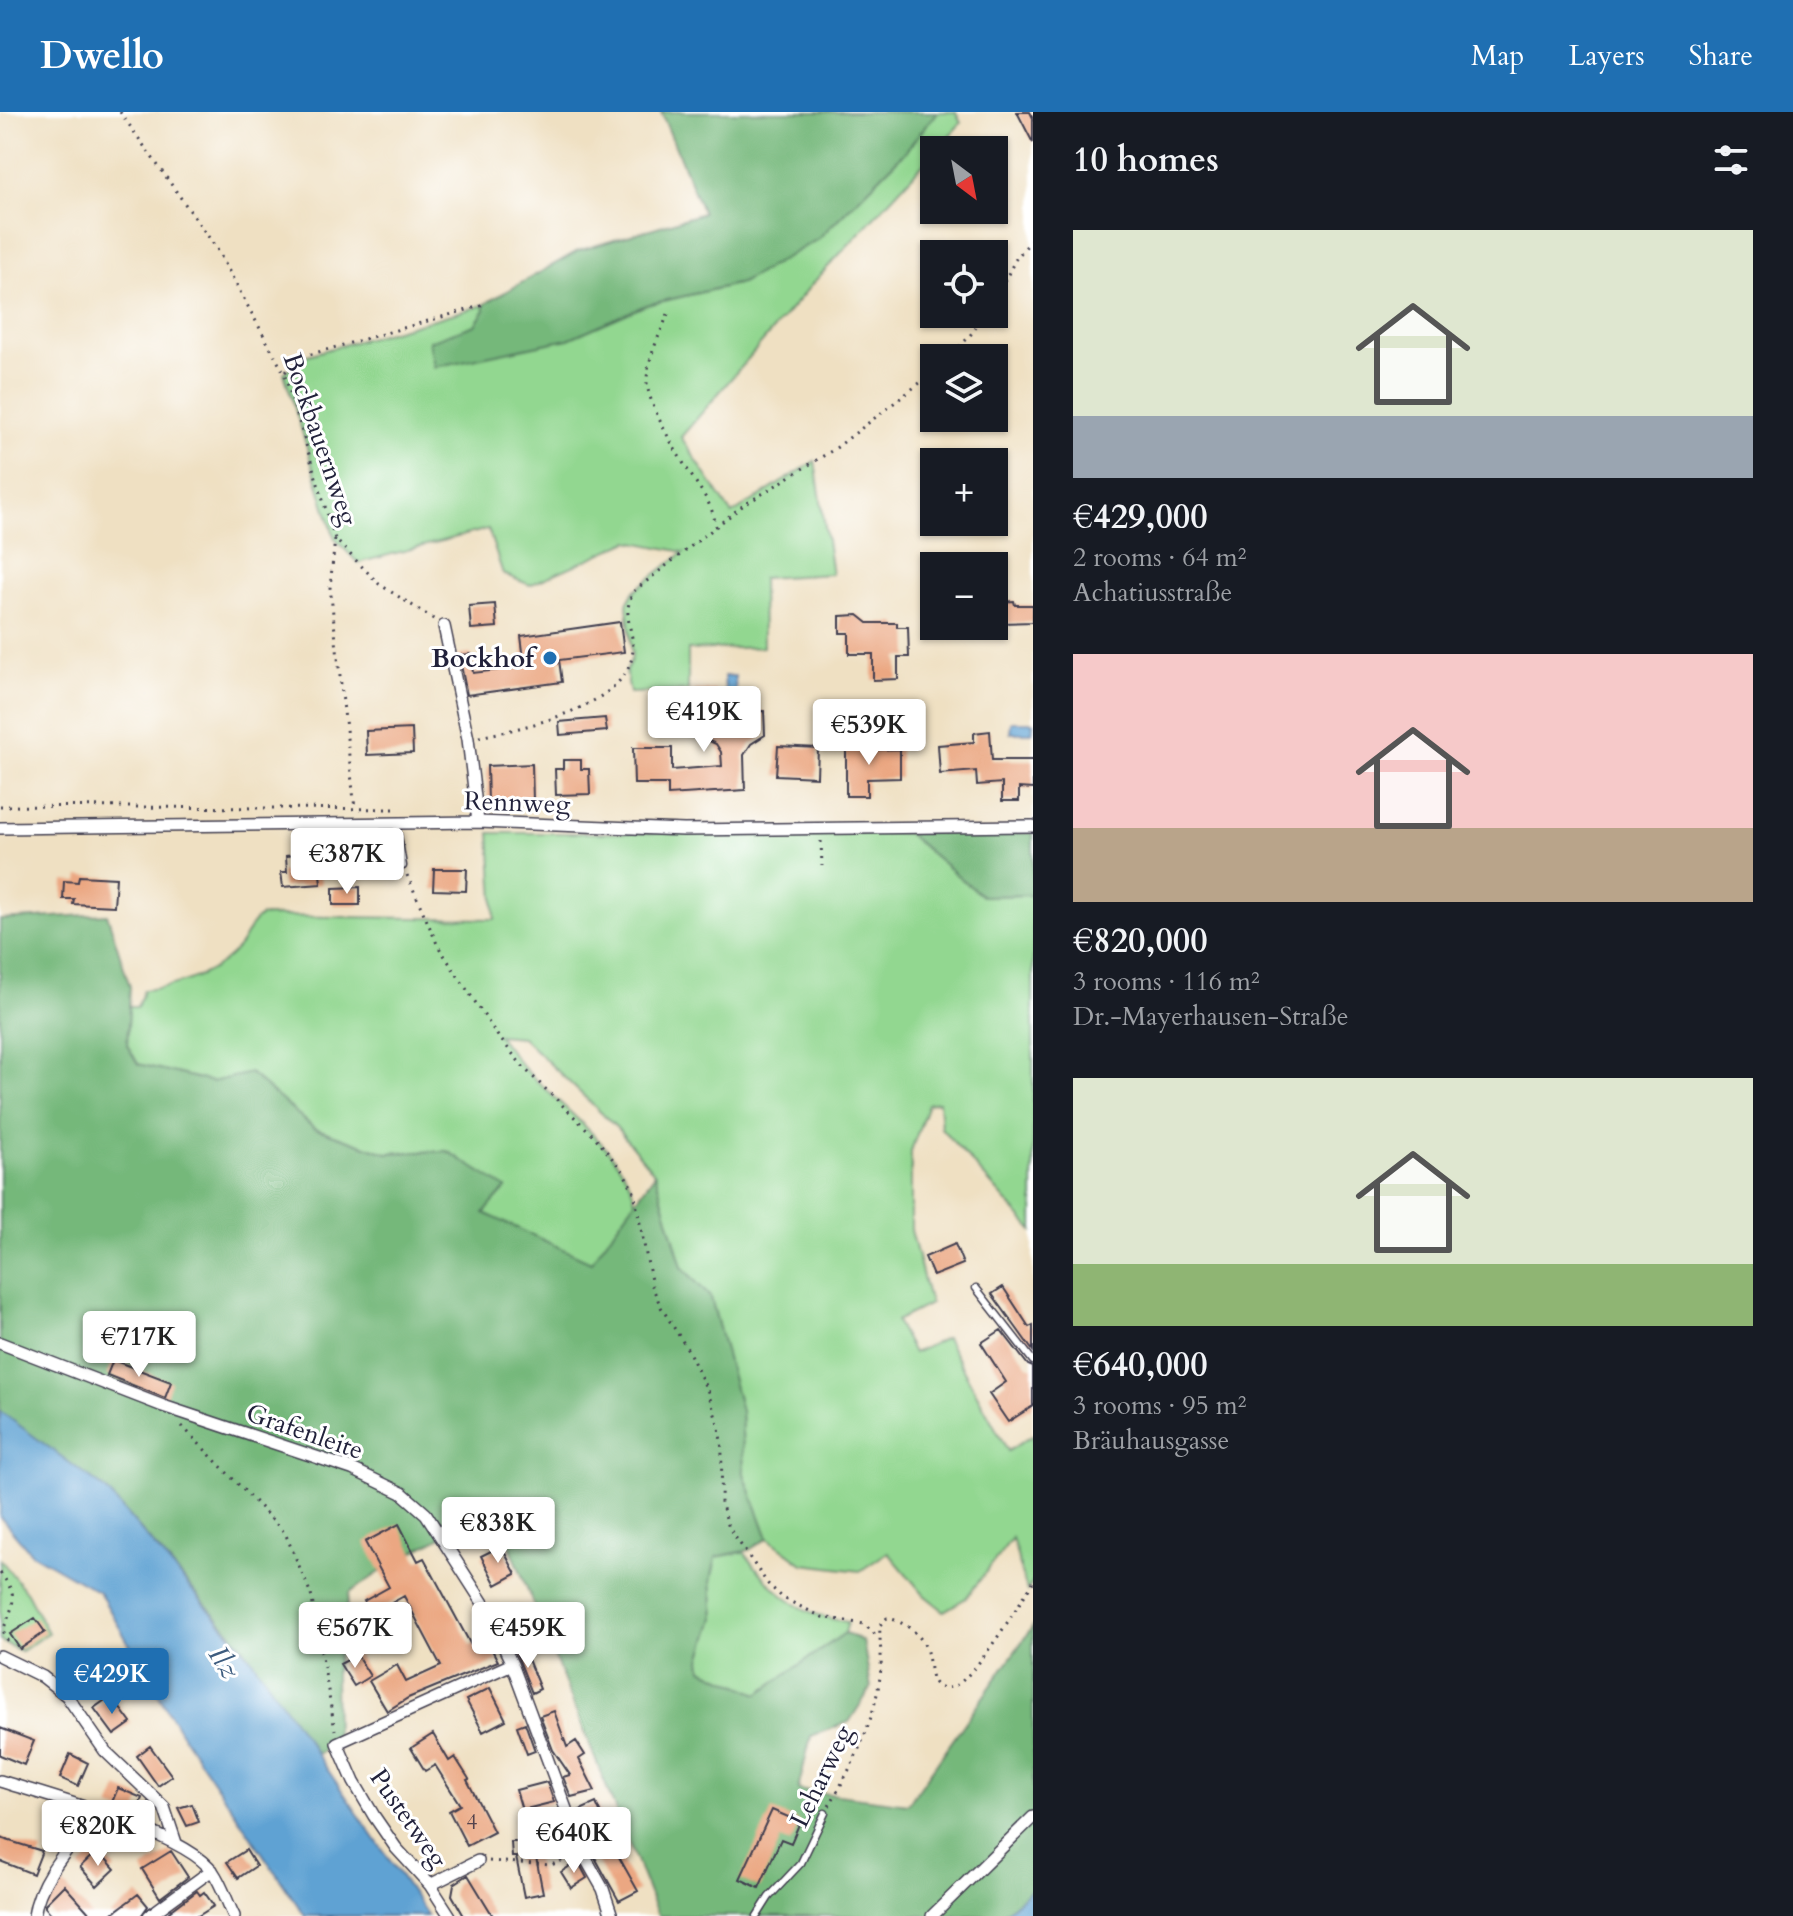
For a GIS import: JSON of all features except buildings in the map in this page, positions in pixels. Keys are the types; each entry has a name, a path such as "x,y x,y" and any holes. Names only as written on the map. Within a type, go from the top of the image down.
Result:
{"street":[{"path":"444,626 468,739 478,822"},
{"name":"Rennweg","path":"0,828 478,822 684,830 1033,826"},
{"name":"Grafenleite","path":"0,1343 163,1406 352,1469 402,1493 426,1514 483,1603 512,1664 582,1852 603,1889 612,1916"},
{"path":"3,1658 43,1677 67,1696 105,1751 164,1807 176,1843"},
{"path":"337,1743 512,1664"},
{"name":"Pustetweg","path":"337,1743 354,1782 374,1816 396,1848 430,1885 450,1916"},
{"path":"0,1781 97,1812 176,1843 212,1870 234,1916"},
{"path":"34,1916 37,1900 60,1861 97,1812"},
{"path":"932,1916 1033,1817"},
{"path":"430,1885 478,1861"},
{"path":"149,1916 212,1870"}],"lane":[{"path":"396,823 403,866"},
{"path":"976,1288 1033,1361"},
{"name":"Leharweg","path":"757,1916 769,1897 801,1863 825,1813"}],"path":[{"path":"122,114 130,112"},
{"name":"Bockbauernweg","path":"122,114 217,249 284,373 335,539 379,584 444,626"},
{"path":"1008,274 1033,238"},
{"path":"284,373 301,357 484,305"},
{"path":"668,314 654,348 646,380 674,449 714,510 716,528"},
{"path":"962,344 976,328"},
{"path":"468,739 526,727 588,706 605,696 626,672 632,657 626,613 634,591 741,507 836,448 920,383"},
{"path":"0,806 355,808 330,587 335,539"},
{"path":"820,830 822,866"},
{"path":"403,866 438,946 497,1035 526,1070 595,1137 624,1173 634,1192 652,1286 708,1392 719,1427 722,1449 721,1502 729,1528 768,1584 783,1598 822,1617 864,1624 879,1638"},
{"path":"163,1406 285,1533 311,1594 337,1743"},
{"path":"0,1573 13,1588 13,1605 3,1630 9,1645 3,1658"},
{"path":"879,1638 880,1625 887,1618 910,1628 926,1648 932,1680 938,1686 949,1688 959,1683 979,1661 1033,1582"},
{"name":"Leharweg","path":"825,1813 858,1756 870,1721 881,1668 879,1638"},
{"path":"478,1861 551,1865 582,1852"}],"green space":[{"path":"661,112 937,112 904,153 818,239 741,283 646,305 568,339 434,367 429,341 475,325 485,310 484,305 491,300 578,251 703,213"},
{"path":"937,112 956,112 961,123 949,136 920,136 920,167 813,283 681,437 732,514 815,461 832,574 762,578 763,647 688,650 688,691 630,693 626,672 632,657 627,604 634,591 684,552 629,541 530,585 503,574 488,529 358,563 335,539 284,373 301,357 484,305 485,310 475,325 429,342 568,339 646,305 741,283 818,239 904,153"},
{"path":"490,833 907,833 982,896 1033,895 1033,1231 941,1128 939,1102 928,1104 911,1151 911,1230 930,1304 896,1321 913,1353 946,1338 1008,1451 1033,1435 1033,1582 1027,1591 1012,1538 966,1598 944,1611 924,1595 888,1552 860,1571 803,1564 768,1538 744,1474 741,1411 711,1298 682,1267 655,1174 617,1128 522,1037 498,1035 525,1069 606,1149 630,1185 635,1202 592,1263 483,1213 506,1189 447,1151 386,1153 314,1128 250,1074 212,1082 138,1064 127,1045 129,1007 137,1007 144,990 183,982 219,965 239,946 251,925 261,916 495,919"},
{"path":"907,833 1033,833 1033,895 982,896"},
{"path":"107,914 130,987 127,1045 138,1064 212,1082 250,1073 314,1128 386,1153 447,1151 506,1188 484,1213 591,1262 655,1174 682,1267 711,1298 741,1411 744,1474 768,1538 749,1550 716,1557 711,1581 714,1618 701,1659 702,1669 758,1694 845,1633 863,1641 871,1688 849,1722 811,1736 798,1790 908,1804 1033,1626 1033,1888 1001,1916 658,1916 495,1508 395,1562 349,1593 335,1673 336,1742 314,1756 244,1648 105,1489 0,1412 0,920"},
{"path":"744,1552 765,1578 788,1599 814,1614 848,1622 845,1633 758,1694 702,1670 701,1659 714,1618 711,1581 716,1557"},
{"path":"0,1559 27,1593 48,1633 21,1651 0,1641"}],"water":[{"path":"724,676 735,676 736,703 726,704"},
{"path":"1011,722 1033,722 1032,733 1010,733"},
{"name":"Ilz","path":"0,1411 105,1489 251,1658 428,1916 305,1916 180,1732 99,1592 31,1553 0,1517"},
{"path":"1033,1888 1033,1916 1001,1916"}],"place":[{"name":"Bockhof","path":"550,658"}]}
